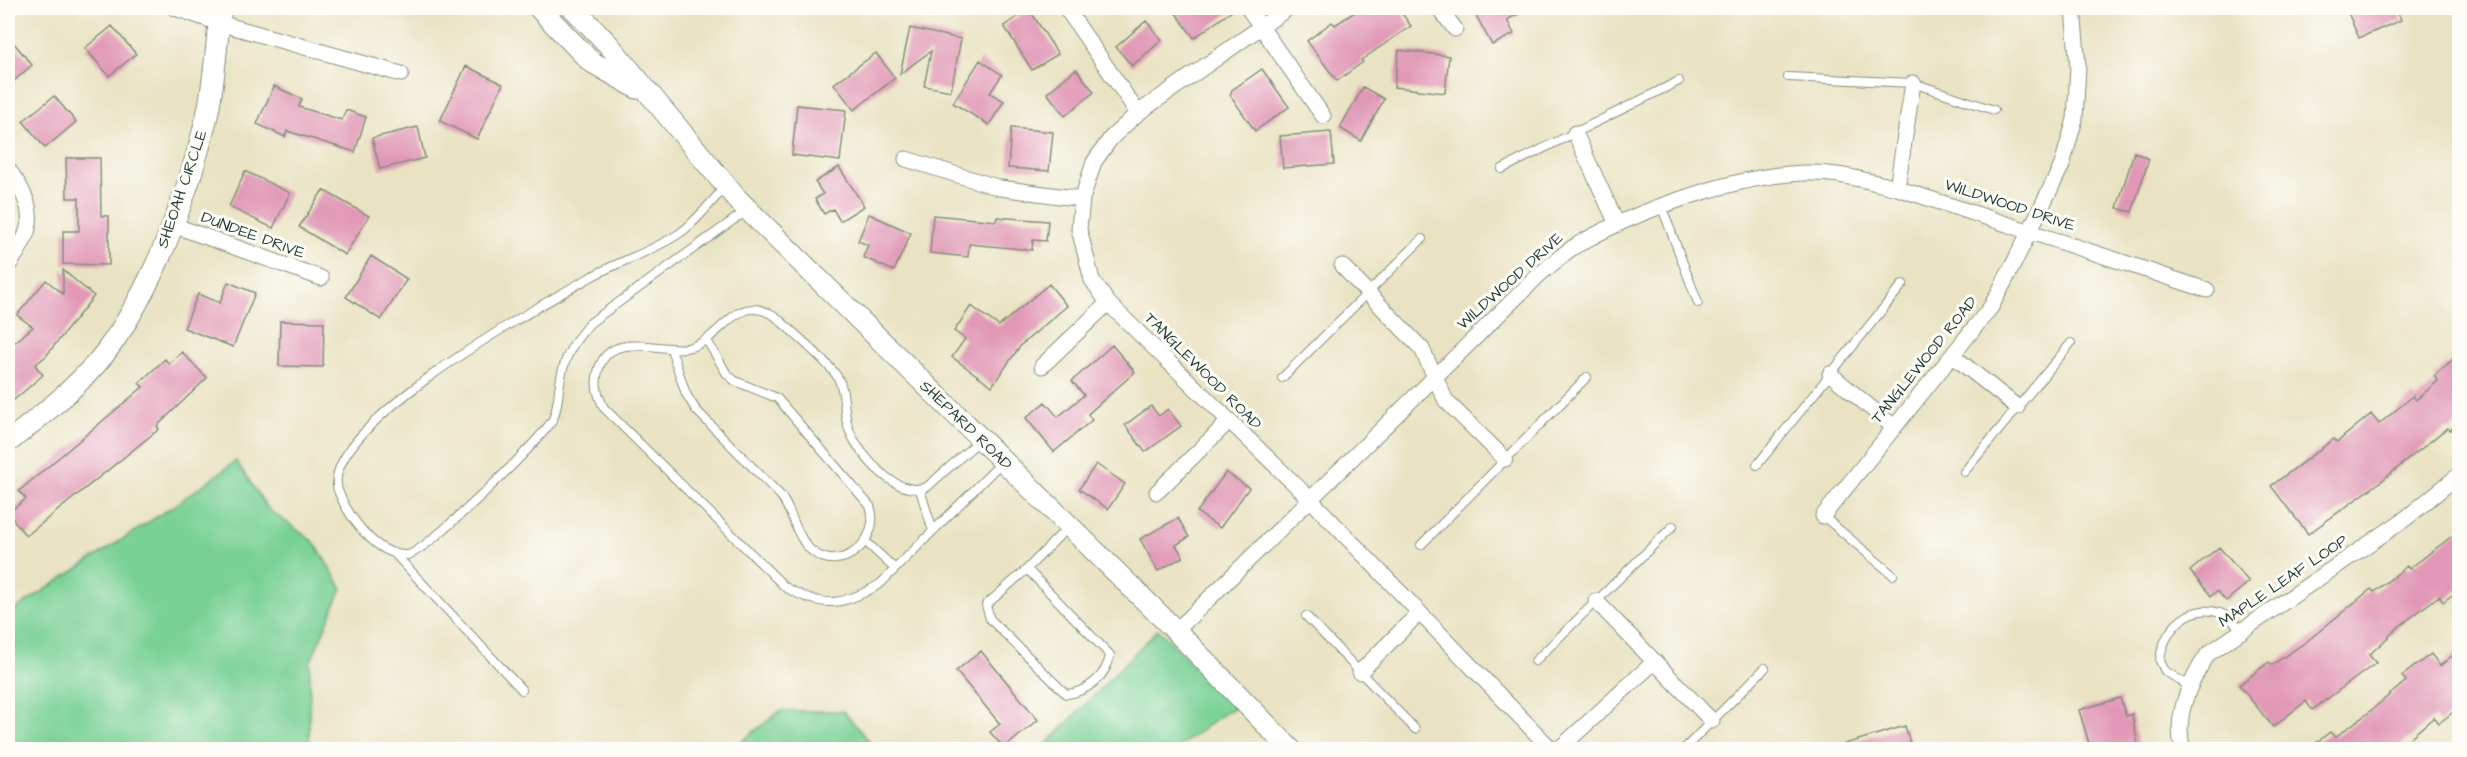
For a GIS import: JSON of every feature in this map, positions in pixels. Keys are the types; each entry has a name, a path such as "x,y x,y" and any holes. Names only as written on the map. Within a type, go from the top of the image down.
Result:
{"street":[{"path":"175,8 219,13 400,74"},
{"name":"SHEPARD ROAD","path":"539,8 590,61 648,94"},
{"name":"SHEPARD ROAD","path":"573,8 608,44 748,210 1176,631 1291,750"},
{"path":"1066,8 1138,114"},
{"path":"1248,8 1323,116"},
{"name":"TANGLEWOOD ROAD","path":"1288,8 1138,114 1111,138 1094,162 1082,199 1079,229 1092,280 1108,303 1310,500 1552,750"},
{"path":"1439,8 1455,29"},
{"name":"TANGLEWOOD ROAD","path":"1822,516 1991,307 2030,230 2062,165 2075,119 2078,67 2073,8"},
{"name":"SHEOAH CIRCLE","path":"8,442 78,382 105,353 137,303 173,225 207,115 219,13"},
{"path":"1897,188 1913,82"},
{"path":"1575,133 1617,224"},
{"path":"906,159 1000,188 1082,199"},
{"path":"8,169 20,186 29,208 30,226 18,252 8,266"},
{"name":"WILDWOOD DRIVE","path":"1176,631 1541,273 1575,246 1661,205 1769,177 1807,172 1847,176 1897,188 2030,230 2207,290"},
{"name":"DUNDEE DRIVE","path":"173,225 321,278"},
{"path":"1342,266 1422,349 1446,401 1505,459"},
{"path":"1042,366 1108,303"},
{"path":"1953,356 2017,407"},
{"path":"1830,374 1893,427"},
{"path":"1156,492 1228,422"},
{"name":"MAPLE LEAF LOOP","path":"2182,750 2180,738 2189,686 2208,654 2405,519 2460,474"},
{"path":"1596,601 1712,721"},
{"path":"1360,672 1419,613"},
{"path":"1558,750 1654,662"}],"lane":[{"path":"1788,77 1913,82 1994,110"},
{"path":"1502,169 1679,81"},
{"path":"522,690 392,552 373,541 347,512 337,489 337,469 355,441 402,396 488,339 591,277 658,246 682,231 726,186"},
{"path":"1661,205 1698,303"},
{"path":"392,552 412,555 437,537 544,432 557,408 565,357 572,344 590,323 748,210"},
{"path":"1282,378 1422,238"},
{"path":"1757,465 1903,284"},
{"path":"981,439 927,487 920,490 887,478 872,465 849,431 838,376 775,316 763,309 749,308 734,315 706,339 692,347 670,349 648,345 625,345 608,355 600,365 596,382 598,395 604,408 785,587 807,600 839,602 872,589 1003,461"},
{"path":"670,349 686,394 696,411 781,496 792,512 800,537 806,547 819,556 841,559 852,555 865,541 874,518 870,507 777,398 735,381 727,374 706,339"},
{"path":"1964,472 2071,343"},
{"path":"1421,545 1587,377"},
{"path":"920,490 933,531"},
{"path":"1822,516 1893,575"},
{"path":"1027,569 1110,655 1109,664 1086,690 1066,694 990,619 986,611 986,605 1027,569 1069,526"},
{"path":"1535,661 1673,526"},
{"path":"865,541 895,569"},
{"path":"2189,686 2165,670 2160,662 2163,642 2174,626 2195,613 2209,612 2228,618 2242,630"},
{"path":"1306,616 1415,729"},
{"path":"1683,750 1765,668"}],"green space":[{"path":"236,461 268,509 314,542 342,588 310,663 309,749 8,749 8,614 175,505"},
{"path":"1158,629 1235,708 1226,712 1176,749 1042,749"},
{"path":"780,711 843,711 876,749 732,749"}],"building":[{"path":"1172,8 1236,8 1194,38"},
{"path":"1361,8 1398,8 1411,26 1361,60 1363,62 1337,81 1307,41 1332,22 1335,25"},
{"path":"1472,8 1529,8 1507,20 1514,34 1492,45"},
{"path":"2346,8 2396,8 2401,20 2359,38"},
{"path":"1029,9 1058,54 1032,70 1004,26"},
{"path":"1146,21 1162,40 1132,66 1116,47"},
{"path":"112,26 136,54 109,76 85,48"},
{"path":"910,28 961,39 951,91 924,86 931,51 900,74"},
{"path":"8,36 32,65 8,86"},
{"path":"1399,50 1449,56 1445,93 1394,87"},
{"path":"876,53 895,78 854,110 834,84"},
{"path":"980,60 1002,75 990,93 1004,101 989,125 953,103"},
{"path":"466,66 503,84 477,139 440,121"},
{"path":"1076,69 1094,92 1065,116 1047,93"},
{"path":"1262,69 1289,107 1255,131 1230,95 1232,90"},
{"path":"274,86 302,99 299,107 342,120 346,110 366,117 355,152 287,131 285,137 257,124"},
{"path":"1363,87 1384,99 1361,141 1340,128"},
{"path":"54,96 76,122 45,148 23,121"},
{"path":"797,105 846,110 840,161 792,155"},
{"path":"418,127 425,158 380,169 372,138"},
{"path":"1011,128 1053,132 1049,171 1008,168"},
{"path":"1331,132 1334,164 1283,168 1280,136"},
{"path":"2134,152 2149,159 2132,212 2117,208"},
{"path":"66,158 100,158 101,216 109,216 109,265 63,264 63,231 79,231 79,198 67,198"},
{"path":"839,167 864,206 840,221 833,209 824,214 815,199 823,194 815,182"},
{"path":"245,171 290,193 273,228 229,207"},
{"path":"323,190 369,216 345,255 299,227"},
{"path":"869,214 911,233 894,271 863,257 868,245 858,241"},
{"path":"933,215 996,221 997,217 1048,221 1046,241 1033,240 1032,250 969,244 968,257 930,253"},
{"path":"371,256 407,279 381,320 346,297"},
{"path":"63,270 94,296 46,356 35,365 43,375 14,400 8,393 8,348 33,327 17,315 46,280 63,294"},
{"path":"228,282 255,293 233,347 184,328 198,294 220,303"},
{"path":"1049,284 1067,306 1021,345 992,386 952,357 965,339 954,331 971,306 999,326"},
{"path":"280,321 324,322 323,367 279,366"},
{"path":"1112,345 1135,372 1088,414 1092,420 1054,452 1026,418 1045,402 1058,417 1084,395 1072,381"},
{"path":"182,352 207,378 157,426 159,429 26,536 8,513 26,499 19,491 143,387 139,383 165,359 169,364"},
{"path":"2460,353 2460,422 2450,430 2447,428 2379,483 2308,534 2271,486 2334,439 2337,442 2371,414 2379,424 2413,396 2416,400 2438,381 2434,376"},
{"path":"1151,406 1159,416 1168,409 1181,426 1145,452 1125,425"},
{"path":"1096,464 1125,484 1108,509 1079,489"},
{"path":"1226,472 1249,488 1220,528 1197,512"},
{"path":"1178,518 1189,537 1176,545 1183,557 1158,571 1140,539"},
{"path":"2460,530 2460,589 2443,602 2439,596 2401,625 2369,655 2376,663 2312,710 2306,701 2273,727 2239,685 2269,662 2272,665 2306,642 2371,589 2374,592 2407,566 2409,569"},
{"path":"2219,547 2249,582 2226,601 2217,591 2211,596 2190,571"},
{"path":"2460,649 2460,707 2439,723 2434,717 2396,750 2307,750 2330,732 2335,737 2368,713 2406,681 2402,676 2431,654 2440,666"},
{"path":"981,651 1038,720 1004,748 990,732 1000,724 956,671"},
{"path":"2120,698 2126,716 2132,714 2139,750 2091,750 2079,710"},
{"path":"1905,726 1912,750 1838,750 1838,746"}]}
